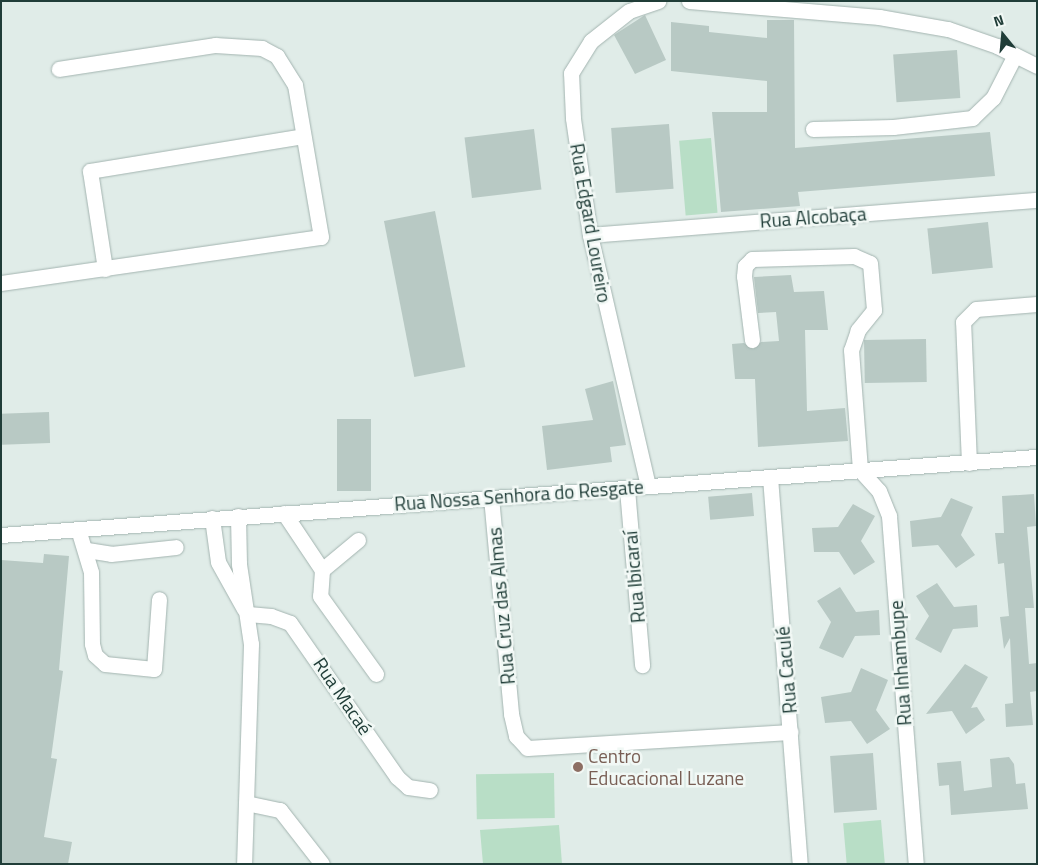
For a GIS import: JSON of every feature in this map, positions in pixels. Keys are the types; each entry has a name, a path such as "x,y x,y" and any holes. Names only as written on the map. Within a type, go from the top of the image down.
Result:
{"street":[{"name":"Rua Edgard Loureiro","path":"648,486 590,235 573,118 571,73 591,41 629,11 658,1"},
{"path":"689,1 879,17 948,30 1015,54 1037,66"},
{"path":"1,283 321,237 295,85 287,68 277,56 262,48 215,45 59,70"},
{"path":"813,129 893,127 972,118 993,98 1015,54"},
{"path":"105,268 90,171 303,136"},
{"name":"Rua Alcobaça","path":"590,235 1037,200"},
{"path":"752,340 744,276 748,262 844,256 863,258 870,263 874,310 858,330 851,350 860,470"},
{"path":"969,463 963,322 976,309 1037,304"},
{"name":"Rua Nossa Senhora do Resgate","path":"1,536 238,516 627,489 1037,457"},
{"name":"Rua Inhambupe","path":"860,470 879,491 889,516 916,864"},
{"name":"Rua Caculé","path":"770,477 800,864"},
{"name":"Rua Ibicaraí","path":"627,489 642,665"},
{"name":"Rua Cruz das Almas","path":"491,498 511,714 521,743 537,750 791,732"},
{"path":"284,513 322,570 320,596 376,674"},
{"path":"238,516 251,644 244,864"},
{"path":"212,518 218,562 227,584 248,614"},
{"path":"78,529 87,550 92,590 92,644 95,655 105,664 154,669 158,599"},
{"path":"322,570 358,540"},
{"path":"87,550 112,554 176,547"},
{"name":"Rua Macaé","path":"248,614 271,616 290,623 397,777 408,787 430,790"},
{"path":"246,803 280,810 322,864"}],"green space":[{"path":"711,138 718,213 686,216 679,141"},
{"path":"554,773 555,818 477,819 476,774"},
{"path":"881,820 885,864 847,864 843,823"},
{"path":"559,825 562,864 483,864 480,830"}],"building":[{"path":"645,15 666,60 635,74 614,35"},
{"path":"767,20 794,20 795,148 990,132 995,176 798,192 800,206 721,212 712,112 767,112 767,81 671,71 671,22 709,26 709,32 767,38"},
{"path":"957,50 960,98 897,102 893,54"},
{"path":"669,124 674,189 616,193 611,128"},
{"path":"534,129 541,190 472,198 465,138"},
{"path":"435,211 465,367 414,377 384,221"},
{"path":"988,222 993,268 932,274 927,228"},
{"path":"791,275 794,292 824,291 828,330 805,330 807,411 845,408 848,441 758,447 755,379 735,379 732,344 744,343 753,349 761,342 779,341 776,312 758,313 754,277"},
{"path":"926,339 927,382 865,383 864,340"},
{"path":"613,381 626,445 610,447 612,462 547,470 542,426 593,420 585,389"},
{"path":"49,412 50,443 2,445 1,414"},
{"path":"337,419 371,419 371,491 337,491"},
{"path":"752,493 754,516 710,520 708,497"},
{"path":"1034,494 1036,526 1027,527 1034,608 1025,608 1029,664 1037,663 1037,691 1030,692 1033,725 1006,727 1005,704 1013,703 1010,638 1004,649 1000,617 1009,616 1004,563 998,564 995,533 1004,533 1002,496"},
{"path":"951,498 973,507 961,535 975,555 956,568 938,545 912,547 910,521 941,517"},
{"path":"853,504 875,516 861,541 875,562 854,575 839,552 814,552 812,528 838,527"},
{"path":"44,554 69,556 59,670 63,671 51,758 57,759 44,837 72,842 68,864 1,864 1,560 43,563"},
{"path":"937,583 954,607 977,605 978,627 953,629 941,653 915,639 929,616 916,596"},
{"path":"840,587 856,612 879,610 880,635 855,636 843,658 819,648 831,622 817,601"},
{"path":"965,664 988,677 971,708 977,707 985,720 966,734 952,711 926,714"},
{"path":"861,668 888,680 876,710 890,729 867,744 851,721 825,723 821,697 851,692"},
{"path":"873,753 877,810 834,813 830,756"},
{"path":"1009,757 1014,764 1016,784 1025,783 1028,809 951,815 949,785 939,786 937,763 961,761 964,791 992,787 990,759"}],"place":[{"name":"Centro Educacional Luzane","path":"578,767"}]}
